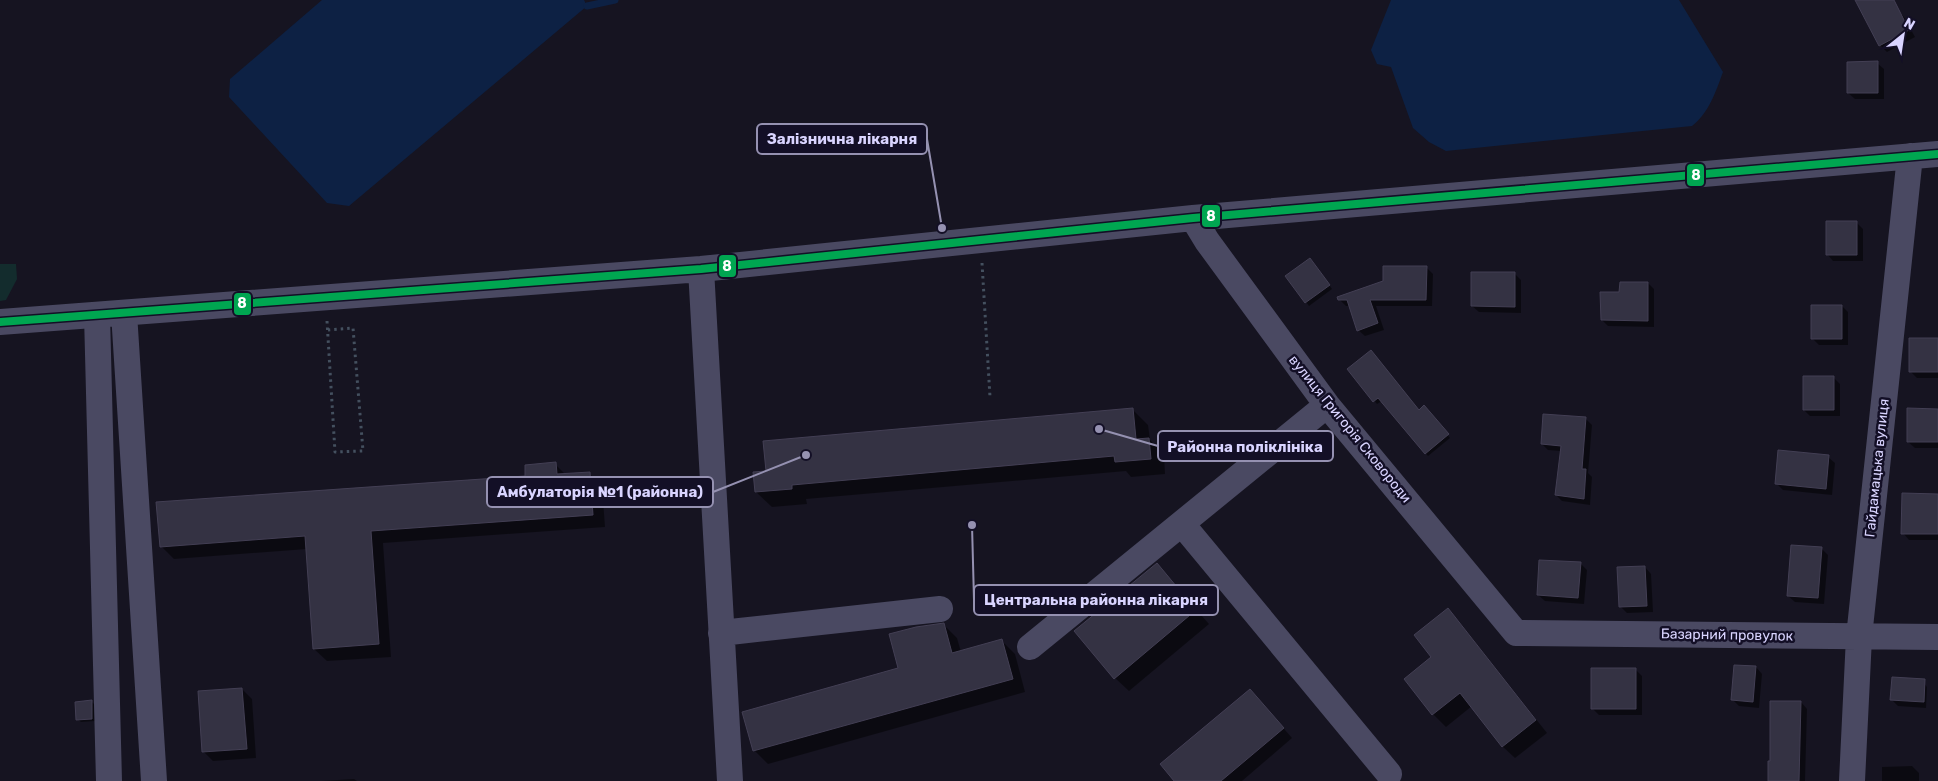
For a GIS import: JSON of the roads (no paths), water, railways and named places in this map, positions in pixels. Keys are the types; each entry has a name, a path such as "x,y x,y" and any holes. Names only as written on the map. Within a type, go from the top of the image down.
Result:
{"street":[{"path":"0,322 700,269 1193,218 1938,154"},
{"name":"Гайдамацька вулиця","path":"1852,781 1859,637 1910,156"},
{"name":"вулиця Григорія Сковороди","path":"1193,218 1207,242 1327,405 1516,633"},
{"path":"700,269 730,781"},
{"path":"124,313 154,781"},
{"path":"97,315 109,781"},
{"path":"1030,647 1327,405"},
{"path":"1182,524 1389,774"},
{"path":"721,633 940,609"},
{"name":"Базарний провулок","path":"1516,633 1938,638"}],"water":[{"path":"322,0 584,0 587,6 349,206 327,203 229,97 230,79"},
{"path":"1391,0 1679,0 1723,72 1715,94 1703,115 1692,126 1446,151 1429,142 1413,128 1391,67 1377,64 1371,50"}],"waterway":[{"path":"587,6 615,0"}],"place":[{"name":"Залізнична лікарня","path":"942,228"},
{"name":"Районна поліклініка","path":"1099,429"},
{"name":"Амбулаторія №1 (районна)","path":"806,455"},
{"name":"Центральна районна лікарня","path":"972,525"}]}
